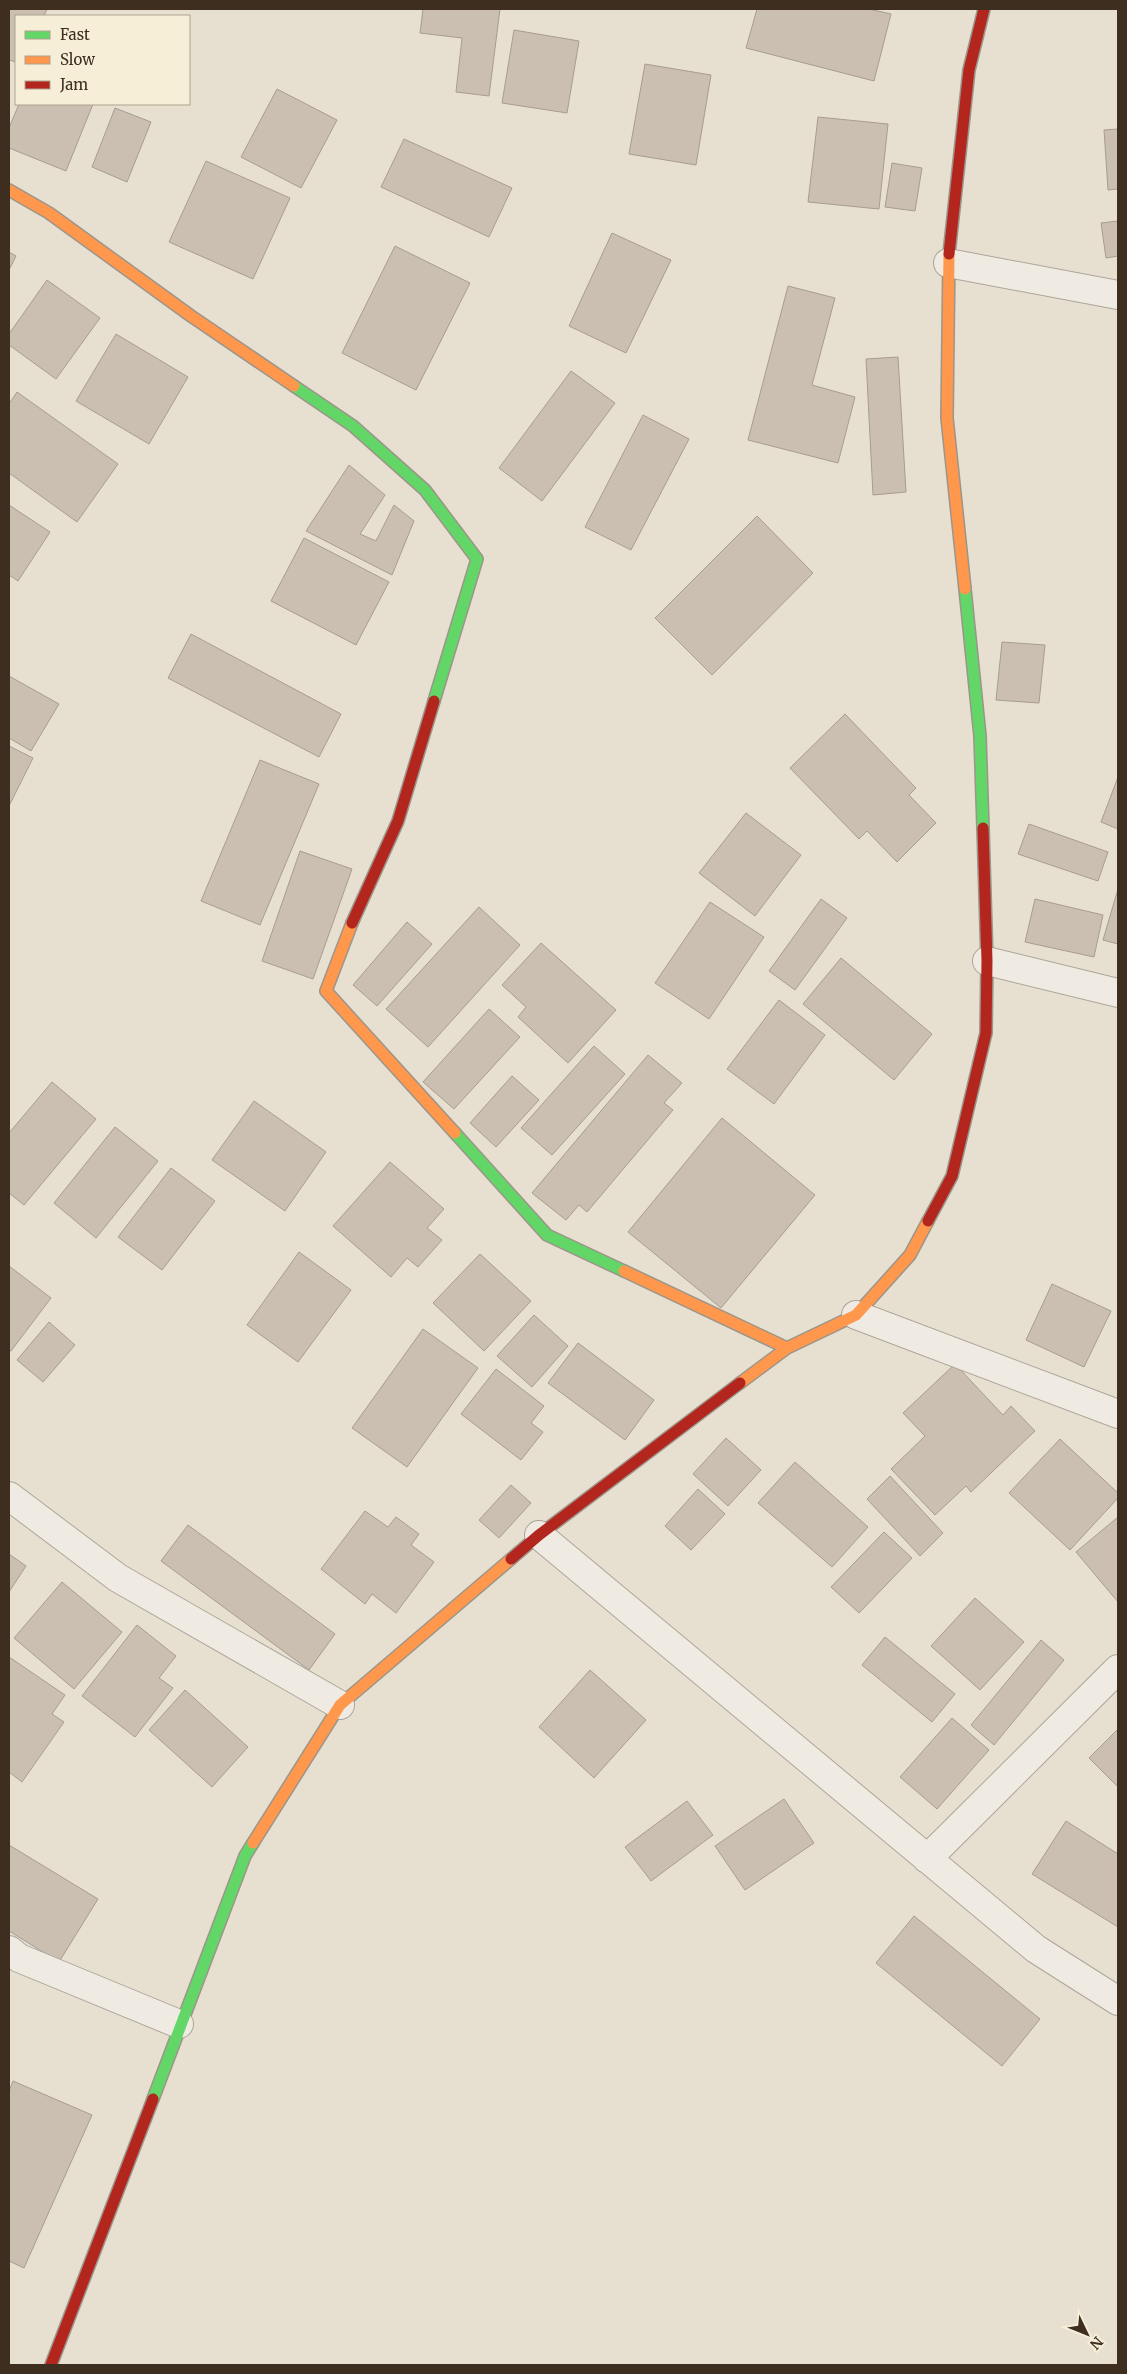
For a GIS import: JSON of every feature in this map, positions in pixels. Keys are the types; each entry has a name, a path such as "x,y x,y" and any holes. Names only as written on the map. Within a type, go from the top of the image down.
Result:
{"street":[{"path":"51,2365 179,2024 245,1856 340,1705 539,1535 787,1348 856,1315 910,1255 952,1176 986,1033 987,961 980,736 947,418 948,263 969,70 984,9"},
{"path":"9,190 49,212 191,316 353,426 425,490 477,559 398,821 344,940 326,991 547,1235 787,1348"},
{"path":"948,263 1118,295"},
{"path":"987,961 1118,993"},
{"path":"856,1315 1118,1414"},
{"path":"9,1496 118,1578 340,1705"},
{"path":"539,1535 1036,1950 1118,2001"},
{"path":"928,1859 1118,1669"},
{"path":"9,1950 19,1958 179,2024"}],"building":[{"path":"9,9 47,9 44,15 15,15 15,62 9,60"},
{"path":"423,9 500,9 489,96 456,92 462,38 420,33"},
{"path":"757,9 869,9 891,14 874,81 746,48"},
{"path":"514,30 579,41 567,113 502,103"},
{"path":"645,64 711,75 696,165 629,154"},
{"path":"277,89 337,120 301,188 241,157"},
{"path":"19,105 93,105 66,171 9,148 9,128"},
{"path":"115,108 151,122 127,182 92,167"},
{"path":"818,117 888,124 879,209 808,202"},
{"path":"1118,129 1118,189 1108,190 1104,130"},
{"path":"404,139 512,188 489,237 381,187"},
{"path":"206,161 290,198 253,279 169,242"},
{"path":"892,163 922,168 915,211 885,207"},
{"path":"1118,221 1118,256 1106,258 1101,223"},
{"path":"612,233 671,260 626,353 569,326"},
{"path":"395,246 470,283 416,390 342,353"},
{"path":"9,252 16,256 9,270"},
{"path":"47,280 100,318 56,379 9,345 9,334"},
{"path":"788,286 835,298 812,385 855,397 838,463 748,440"},
{"path":"116,334 188,377 149,444 76,401"},
{"path":"898,357 906,492 873,495 866,359"},
{"path":"571,371 615,403 542,501 499,468"},
{"path":"17,392 118,464 77,522 9,473 9,404"},
{"path":"643,415 689,439 631,550 585,527"},
{"path":"349,465 385,495 360,534 376,541 394,505 414,521 392,575 306,531"},
{"path":"9,505 50,532 18,581 9,575"},
{"path":"757,516 813,573 712,675 655,618"},
{"path":"304,538 389,582 356,645 271,601"},
{"path":"191,634 341,714 319,757 168,678"},
{"path":"1002,642 1045,645 1039,703 996,700"},
{"path":"9,676 59,704 31,751 9,738"},
{"path":"845,714 916,788 909,795 936,823 897,862 867,831 859,839 790,768"},
{"path":"9,746 33,758 9,806"},
{"path":"260,760 319,784 260,925 201,901"},
{"path":"1118,777 1118,829 1101,822"},
{"path":"746,813 801,855 755,916 699,873"},
{"path":"1029,824 1108,852 1098,881 1018,854"},
{"path":"300,851 352,869 313,979 262,961"},
{"path":"1118,889 1118,944 1103,940"},
{"path":"821,899 847,918 795,990 769,971"},
{"path":"1035,899 1103,915 1094,957 1025,942"},
{"path":"710,902 764,937 709,1019 655,983"},
{"path":"479,907 520,945 428,1047 386,1009"},
{"path":"407,922 432,944 377,1006 353,985"},
{"path":"541,943 616,1010 568,1063 518,1017 526,1007 502,985"},
{"path":"841,958 932,1034 894,1080 803,1004"},
{"path":"779,1000 825,1035 774,1104 727,1069"},
{"path":"489,1009 520,1037 454,1109 423,1082"},
{"path":"594,1046 625,1074 552,1155 521,1128"},
{"path":"648,1055 682,1083 664,1103 673,1110 587,1212 579,1205 566,1220 532,1193"},
{"path":"512,1076 539,1100 496,1147 470,1123"},
{"path":"52,1082 96,1119 24,1205 9,1193 9,1133"},
{"path":"254,1101 326,1152 285,1211 212,1160"},
{"path":"722,1118 815,1195 721,1308 628,1232"},
{"path":"115,1127 158,1161 96,1238 54,1203"},
{"path":"390,1162 444,1209 427,1228 442,1240 418,1267 407,1258 391,1277 333,1226"},
{"path":"171,1168 215,1201 162,1270 118,1237"},
{"path":"299,1252 351,1290 298,1362 247,1325"},
{"path":"480,1254 531,1301 484,1351 433,1303"},
{"path":"9,1266 51,1298 11,1351 9,1350"},
{"path":"1052,1284 1111,1311 1084,1367 1026,1340"},
{"path":"534,1315 568,1346 532,1387 497,1356"},
{"path":"49,1322 75,1345 43,1382 17,1360"},
{"path":"423,1329 478,1368 407,1467 352,1428"},
{"path":"578,1343 654,1400 625,1440 548,1383"},
{"path":"955,1364 1003,1415 1011,1406 1035,1431 971,1492 966,1486 935,1515 891,1469 925,1436 903,1413"},
{"path":"496,1369 544,1406 531,1423 543,1432 521,1460 461,1414"},
{"path":"726,1438 761,1470 728,1506 693,1474"},
{"path":"1060,1439 1118,1493 1118,1498 1070,1550 1009,1493"},
{"path":"795,1462 868,1527 832,1567 758,1503"},
{"path":"890,1476 943,1533 920,1556 867,1499"},
{"path":"511,1485 531,1503 499,1538 479,1520"},
{"path":"698,1489 725,1514 691,1550 665,1526"},
{"path":"365,1511 388,1527 396,1517 419,1534 411,1545 434,1562 396,1613 372,1594 365,1604 321,1569"},
{"path":"1118,1517 1118,1602 1076,1552"},
{"path":"188,1525 335,1634 309,1670 161,1561"},
{"path":"884,1532 912,1558 859,1613 831,1587"},
{"path":"9,1554 26,1566 9,1592"},
{"path":"62,1582 122,1632 74,1689 14,1638"},
{"path":"975,1598 1024,1642 980,1690 931,1646"},
{"path":"137,1625 176,1656 159,1678 173,1688 135,1737 82,1696"},
{"path":"885,1637 955,1694 932,1722 862,1665"},
{"path":"1041,1640 1064,1660 994,1745 971,1725"},
{"path":"9,1657 65,1695 52,1714 64,1722 22,1782 9,1772"},
{"path":"590,1670 646,1720 594,1778 539,1727"},
{"path":"185,1690 248,1747 212,1787 149,1730"},
{"path":"952,1718 989,1750 937,1809 900,1777"},
{"path":"1118,1729 1118,1787 1089,1758"},
{"path":"784,1799 814,1843 745,1890 715,1846"},
{"path":"687,1801 713,1835 651,1881 625,1847"},
{"path":"1066,1821 1118,1854 1118,1927 1032,1874"},
{"path":"9,1845 98,1899 59,1962 9,1931"},
{"path":"914,1916 1040,2019 1002,2066 876,1963"},
{"path":"13,2081 92,2115 24,2268 9,2261 9,2091"}],"traffic: fast":[{"path":"294,386 353,426 425,490 477,559 434,701"},
{"path":"965,589 980,736 983,828"},
{"path":"455,1133 547,1235 624,1271"},
{"path":"153,2099 245,1856 253,1843"}],"traffic: slow":[{"path":"9,190 49,213 191,316 294,386"},
{"path":"949,254 947,418 965,589"},
{"path":"352,923 326,991 455,1133"},
{"path":"740,1383 787,1348 856,1315 910,1255 928,1221"},
{"path":"624,1271 787,1348"},
{"path":"253,1843 340,1705 511,1559"}],"traffic: jam":[{"path":"949,254 969,70 984,9"},
{"path":"352,923 398,821 434,701"},
{"path":"928,1221 952,1176 986,1033 987,961 983,828"},
{"path":"511,1559 539,1535 740,1383"},
{"path":"51,2365 153,2099"}]}
